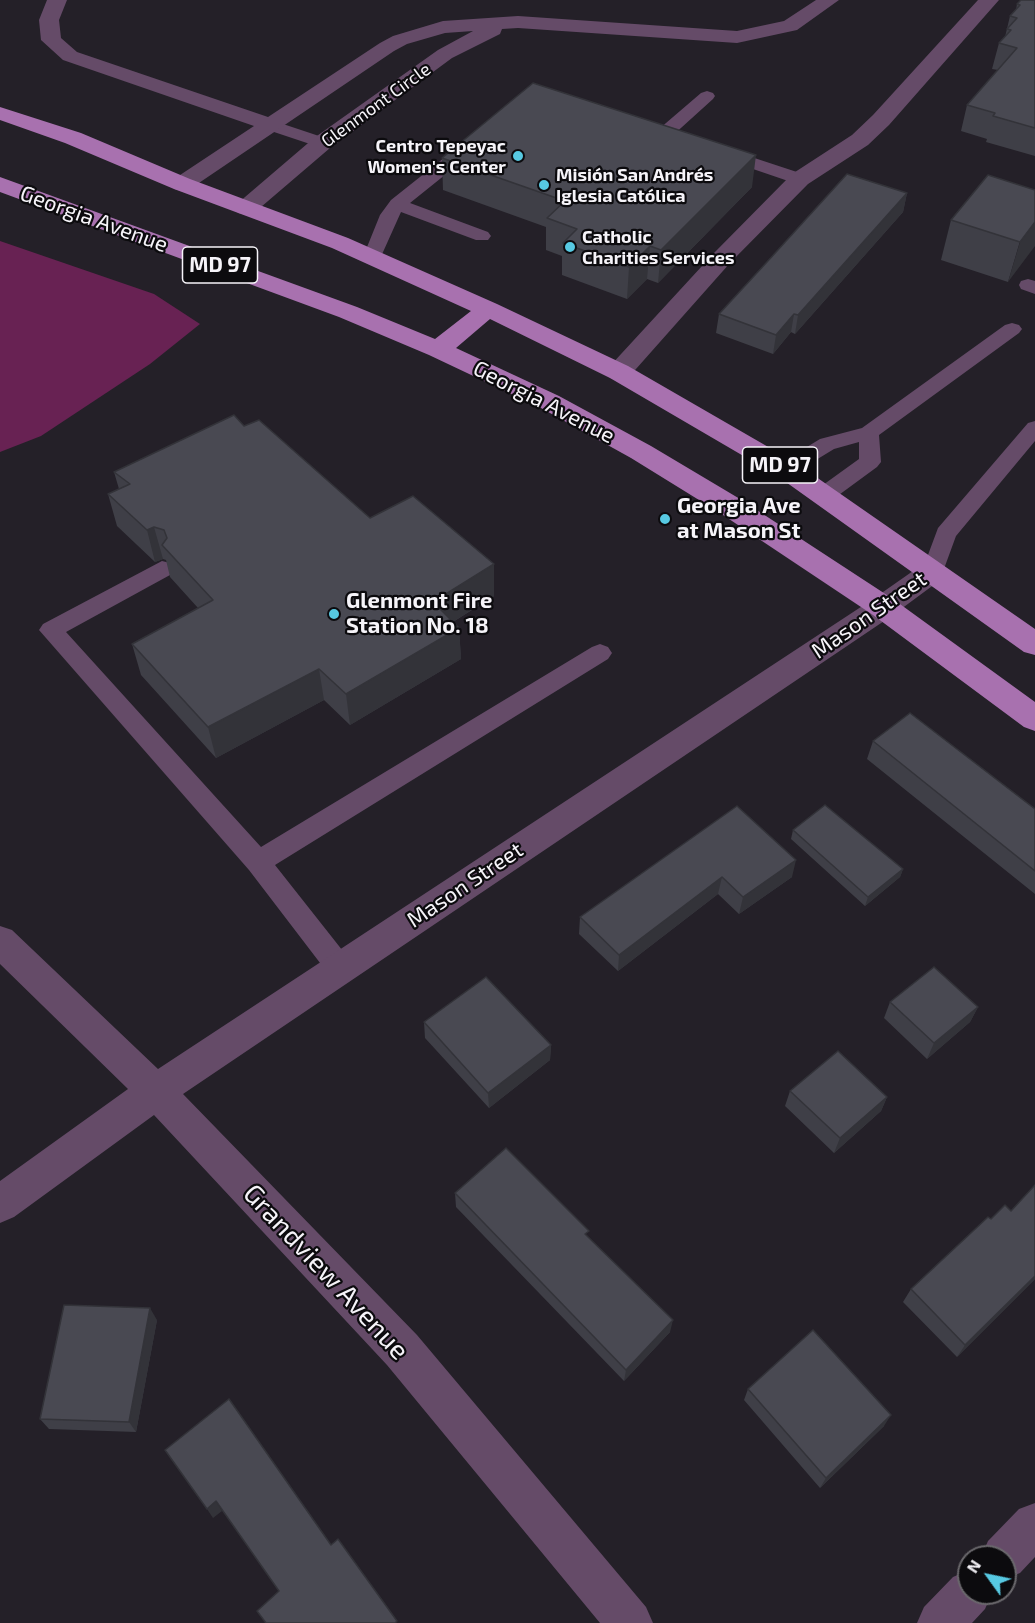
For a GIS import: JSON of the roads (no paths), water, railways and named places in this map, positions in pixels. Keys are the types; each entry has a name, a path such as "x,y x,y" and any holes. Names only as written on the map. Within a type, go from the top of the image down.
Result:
{"main road":[{"name":"MD 97","path":"0,113 73,138 182,184 340,243 488,309 619,372 786,469 1035,644"},
{"name":"Georgia Avenue","path":"0,184 348,312 438,349 550,402 641,452 730,506 883,607 1035,719"},
{"path":"438,349 488,309"}],"street":[{"path":"57,0 49,20 51,40 70,56 271,125"},
{"name":"Glenmont Circle","path":"182,184 400,40 443,27 518,22 737,37 790,26 829,0"},
{"path":"619,372 722,258 800,179 860,140 881,120 989,0"},
{"name":"Glenmont Circle","path":"246,208 322,143 445,54 472,39 518,22"},
{"name":"Mason Street","path":"0,1204 156,1090 883,607 933,571"},
{"name":"Grandview Avenue","path":"0,941 156,1090 402,1350 630,1623"},
{"path":"1016,1545 1035,1525"},
{"path":"940,1623 957,1605"}],"lane":[{"path":"665,133 707,96"},
{"path":"271,125 322,143"},
{"path":"645,126 688,141"},
{"path":"372,257 389,215 397,204 482,137"},
{"path":"710,148 800,179"},
{"path":"397,204 482,236"},
{"path":"786,469 827,444 869,433 1012,329"},
{"path":"933,571 946,533 1035,428"},
{"path":"824,495 870,462 869,433"},
{"path":"162,569 51,630 258,862 340,968"},
{"path":"258,862 600,652"}],"place":[{"name":"Centro Tepeyac Women's Center","path":"518,156"},
{"name":"Misión San Andrés Iglesia Católica","path":"544,185"},
{"name":"Catholic Charities Services","path":"570,247"},
{"name":"Georgia Ave at Mason St","path":"665,519"},
{"name":"Glenmont Fire Station No. 18","path":"334,614"}]}
